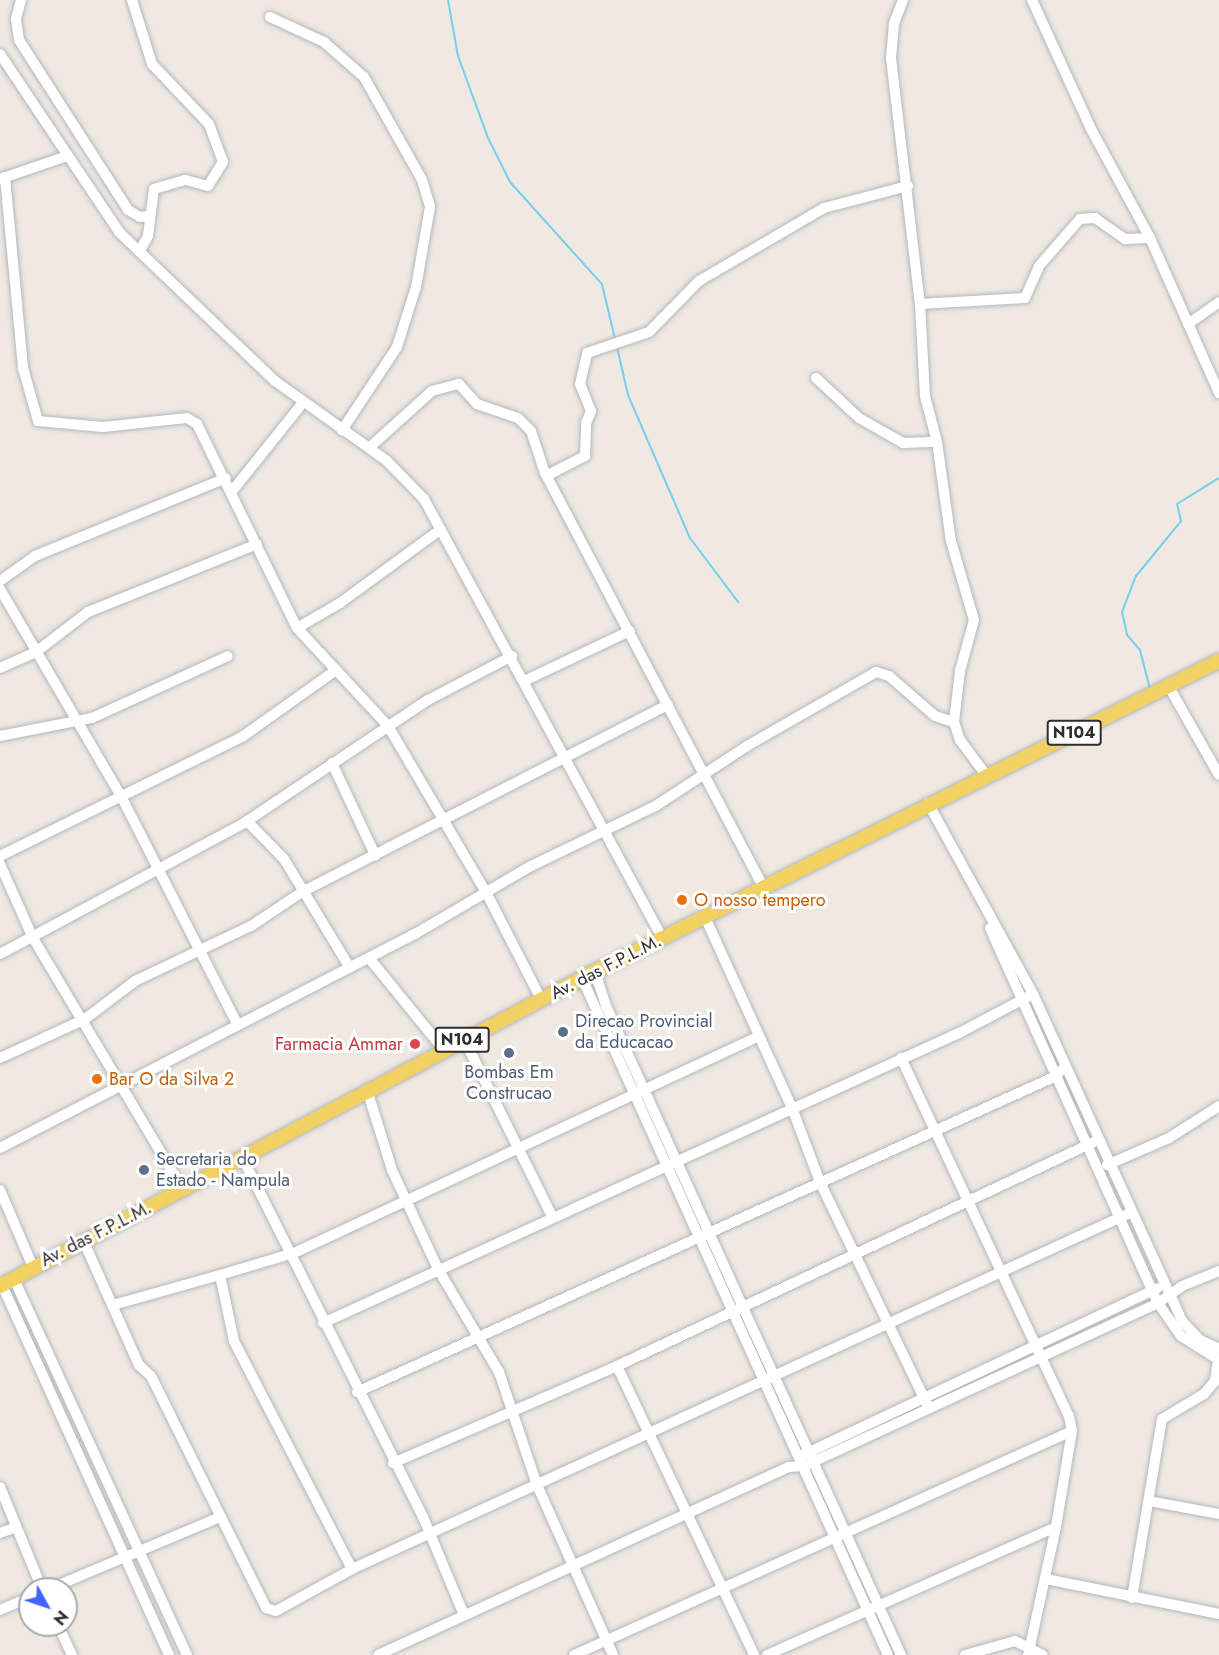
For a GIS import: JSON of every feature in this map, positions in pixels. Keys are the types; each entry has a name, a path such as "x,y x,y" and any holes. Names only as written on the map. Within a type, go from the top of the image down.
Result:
{"main road":[{"name":"Av. das F.P.L.M.","path":"5,1284 83,1240 243,1159 582,978 764,888 928,803 1219,661"}],"street":[{"path":"21,0 16,20 19,40 128,210 140,217 150,216"},
{"path":"132,0 152,64 209,124 223,162 208,186 185,180 160,183 154,189 148,236 139,252"},
{"path":"902,0 894,24 891,58 908,186 920,303 925,396 937,442 951,541 974,620 960,671 954,722 960,740 986,775"},
{"path":"1032,0 1091,129 1150,238 1219,393"},
{"path":"270,17 324,42 364,77 422,180 430,207 416,287 397,348 342,430"},
{"path":"0,54 102,210 139,252 302,404 369,447 406,478 441,529 512,656 565,760 606,828 662,938"},
{"path":"67,156 2,178 22,368 38,421 103,427 187,418 197,424 233,490 256,544 297,628 388,726 487,894 542,1000"},
{"path":"548,475 585,456 586,423 591,411 580,384 587,353 649,333 699,282 824,208 908,186"},
{"path":"920,303 1025,298 1040,266 1080,219 1095,218 1125,239 1150,238"},
{"path":"1188,324 1219,302"},
{"path":"816,378 859,418 903,443 937,442"},
{"path":"369,447 432,392 459,384 477,404 518,418 531,431 548,475 668,705 707,773 764,888"},
{"path":"233,490 302,404"},
{"path":"226,478 35,556 0,588 121,796 156,872 237,1024"},
{"path":"297,628 340,603 441,529"},
{"path":"0,668 36,652 88,612 256,544"},
{"path":"524,681 630,631"},
{"path":"0,736 76,718 92,718 228,656"},
{"path":"0,954 247,821 388,726 512,656"},
{"path":"0,856 242,737 336,670"},
{"path":"0,1148 125,1086 237,1024 369,958 606,828 657,805 876,672 889,676 935,716 954,722"},
{"path":"1169,687 1196,742 1219,775"},
{"path":"0,1058 85,1019 135,981 251,926 302,892 446,822 668,705"},
{"path":"332,763 375,855"},
{"path":"928,803 1033,994 1107,1165 1158,1303 1181,1336 1219,1356"},
{"path":"247,821 284,859 350,968"},
{"path":"0,864 33,938 125,1086 183,1190"},
{"path":"984,908 1086,1148 1188,1330 1219,1356"},
{"path":"705,917 757,1037 792,1108 820,1182 927,1402"},
{"path":"369,958 444,1050"},
{"path":"595,972 677,1162 744,1303 770,1379"},
{"path":"582,978 699,1239 732,1309 770,1379 874,1609 901,1655"},
{"path":"323,1323 552,1216 666,1167 1023,1003 1033,994"},
{"path":"112,1305 294,1253 516,1145 757,1037"},
{"path":"464,1039 552,1216"},
{"path":"902,1058 966,1201 1039,1351 1072,1431 1046,1579 1029,1651"},
{"path":"357,1392 476,1336 711,1234 820,1182 1054,1077 1065,1067"},
{"path":"368,1093 405,1200 438,1269 499,1372 537,1485 613,1655"},
{"path":"1107,1165 1169,1138 1219,1106"},
{"path":"393,1463 617,1366 744,1303 1086,1148 1096,1141"},
{"path":"243,1159 294,1253 323,1323 430,1536 464,1616"},
{"path":"0,1190 33,1267"},
{"path":"83,1240 112,1305 219,1517 270,1611 352,1569 430,1536 888,1322 1125,1216"},
{"path":"378,1655 1039,1351 1158,1303 1182,1286 1219,1270"},
{"path":"220,1275 234,1341 352,1569"},
{"path":"5,1284 142,1552 187,1655"},
{"path":"5,1284 169,1655"},
{"path":"1039,1351 1164,1284 1182,1286"},
{"path":"1132,1598 1161,1419 1204,1394 1215,1381 1219,1356"},
{"path":"617,1366 754,1655"},
{"path":"574,1655 842,1537 1072,1431"},
{"path":"0,1487 14,1528 36,1577"},
{"path":"1149,1501 1219,1514"},
{"path":"78,1578 126,1559 219,1517"},
{"path":"766,1655 1056,1527"},
{"path":"0,1533 14,1528"},
{"path":"1046,1579 1219,1614"},
{"path":"0,1610 18,1602"},
{"path":"874,1609 888,1655"},
{"path":"64,1637 72,1655"},
{"path":"965,1655 1007,1641 1043,1655"}],"waterway":[{"path":"448,0 458,56 488,138 510,182 602,284 615,339"},
{"path":"617,347 628,395 690,538 738,602"},
{"path":"1150,689 1140,650 1127,635 1122,612 1136,576 1181,521 1177,504 1219,478"}],"place":[{"name":"O nosso tempero","path":"682,900"},
{"name":"Direcao Provincial da Educacao","path":"563,1032"},
{"name":"Farmacia Ammar","path":"415,1044"},
{"name":"Bombas Em Construcao","path":"509,1053"},
{"name":"Bar O da Silva 2","path":"97,1079"},
{"name":"Secretaria do Estado - Nampula","path":"144,1170"}]}
